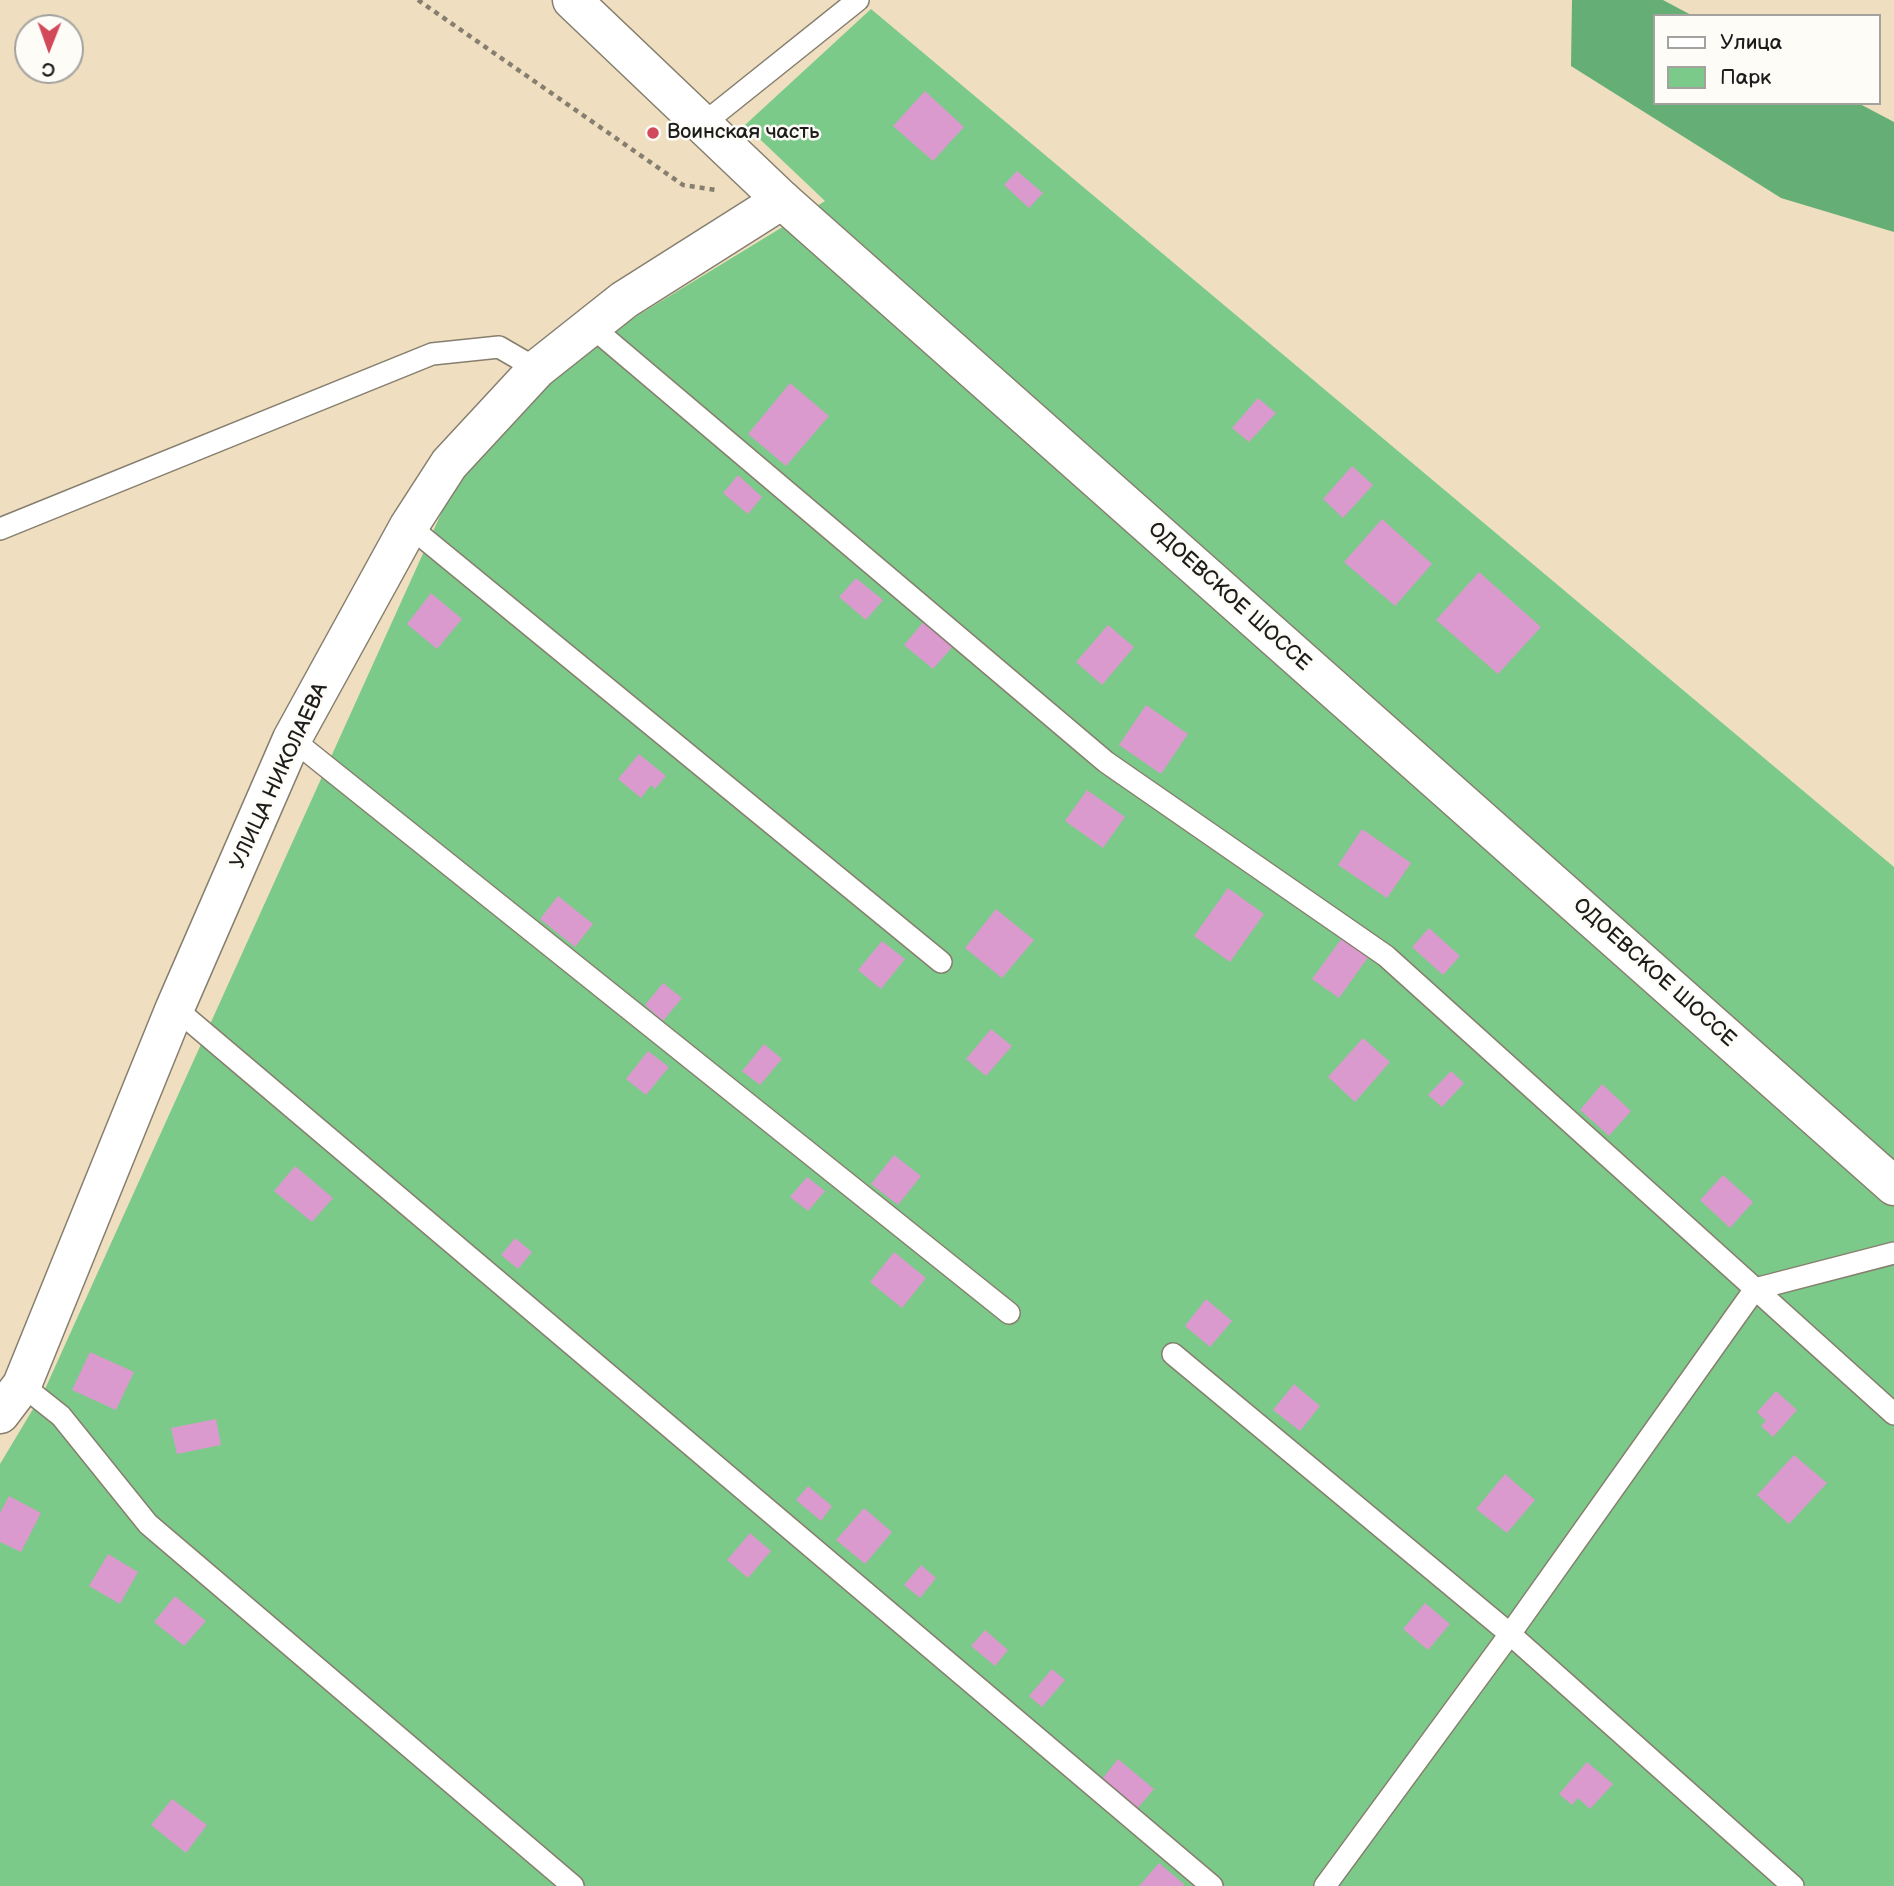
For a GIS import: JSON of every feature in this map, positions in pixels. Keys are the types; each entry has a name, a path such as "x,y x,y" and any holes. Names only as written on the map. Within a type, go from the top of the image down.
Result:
{"main road":[{"name":"ОДОЕВСКОЕ ШОССЕ","path":"572,0 782,200 1894,1186"},
{"name":"УЛИЦА НИКОЛАЕВА","path":"11,1400 175,1008 292,739 409,526 449,464 537,369 624,300 782,200"}],"lane":[{"path":"704,124 858,0"},
{"path":"591,327 1106,762 1386,956 1894,1414"},
{"path":"0,529 432,354 499,347 537,369"},
{"path":"409,526 941,962"},
{"path":"292,739 1009,1313"},
{"path":"175,1008 1212,1886"},
{"path":"1325,1886 1510,1634 1755,1289 1894,1253"},
{"path":"1173,1354 1510,1634 1793,1886"},
{"path":"11,1400 61,1416 148,1524 573,1886"}],"path":[{"path":"418,0 683,185 720,191"}],"green space":[{"path":"1572,0 1663,0 1689,14 1652,14 1652,105 1862,105 1894,122 1894,232 1781,198 1571,66"},
{"path":"871,9 1894,867 1894,1886 0,1886 0,1464 45,1389 454,485 542,374 825,201 745,125"}],"building":[{"path":"925,91 964,127 933,161 893,126"},
{"path":"1017,171 1043,193 1029,208 1004,185"},
{"path":"790,383 829,416 786,466 748,434"},
{"path":"1258,398 1276,413 1249,442 1232,428"},
{"path":"1352,466 1373,485 1343,518 1323,499"},
{"path":"738,475 762,497 748,514 723,493"},
{"path":"1382,519 1432,564 1395,606 1344,562"},
{"path":"1479,572 1541,627 1498,674 1436,620"},
{"path":"856,578 883,600 866,620 839,597"},
{"path":"431,593 462,619 437,649 407,624"},
{"path":"925,620 954,645 933,669 904,645"},
{"path":"1108,625 1134,647 1102,685 1076,662"},
{"path":"1146,705 1188,734 1161,774 1119,745"},
{"path":"639,754 666,776 655,789 651,785 641,798 618,779"},
{"path":"1087,790 1125,817 1103,848 1065,821"},
{"path":"1362,829 1411,863 1387,898 1338,865"},
{"path":"1228,888 1264,914 1230,962 1194,936"},
{"path":"558,896 593,924 575,947 540,919"},
{"path":"996,909 1034,940 1002,978 965,948"},
{"path":"1429,928 1460,956 1443,975 1412,947"},
{"path":"1342,938 1369,956 1339,998 1312,979"},
{"path":"882,941 905,959 881,989 858,970"},
{"path":"663,983 682,998 663,1021 645,1005"},
{"path":"991,1029 1012,1046 986,1076 966,1059"},
{"path":"1363,1038 1390,1062 1355,1102 1328,1077"},
{"path":"764,1044 782,1059 760,1085 742,1071"},
{"path":"648,1051 669,1067 646,1095 626,1079"},
{"path":"1451,1071 1464,1083 1442,1107 1428,1095"},
{"path":"1602,1084 1631,1111 1609,1136 1580,1110"},
{"path":"894,1155 921,1176 898,1205 871,1184"},
{"path":"295,1166 333,1198 312,1222 274,1191"},
{"path":"1723,1175 1753,1202 1730,1228 1700,1200"},
{"path":"807,1177 825,1191 808,1211 790,1197"},
{"path":"515,1238 532,1252 518,1269 501,1255"},
{"path":"894,1252 926,1278 902,1308 870,1282"},
{"path":"1206,1299 1232,1321 1210,1347 1185,1326"},
{"path":"90,1352 134,1372 116,1410 72,1390"},
{"path":"1294,1384 1320,1406 1300,1431 1273,1410"},
{"path":"1776,1391 1797,1410 1773,1437 1761,1426 1766,1421 1757,1412"},
{"path":"216,1419 221,1445 177,1454 171,1428"},
{"path":"1794,1455 1827,1483 1789,1524 1757,1495"},
{"path":"1505,1474 1535,1500 1507,1533 1476,1509"},
{"path":"808,1486 832,1506 821,1521 796,1500"},
{"path":"9,1496 41,1513 21,1552 0,1542 0,1513"},
{"path":"864,1508 892,1532 865,1564 836,1540"},
{"path":"750,1533 771,1551 748,1578 727,1560"},
{"path":"108,1554 138,1572 120,1604 89,1586"},
{"path":"921,1565 936,1578 920,1598 904,1585"},
{"path":"175,1596 206,1621 184,1646 154,1622"},
{"path":"1425,1603 1450,1624 1428,1650 1403,1629"},
{"path":"985,1630 1008,1650 995,1666 971,1646"},
{"path":"1052,1669 1065,1680 1042,1707 1029,1696"},
{"path":"1118,1759 1154,1789 1137,1809 1102,1779"},
{"path":"1587,1762 1613,1784 1590,1809 1578,1798 1572,1805 1559,1794"},
{"path":"172,1799 207,1825 186,1853 151,1825"},
{"path":"1159,1863 1184,1884 1183,1886 1139,1886"}],"place":[{"name":"Воинская часть","path":"653,133"}]}
